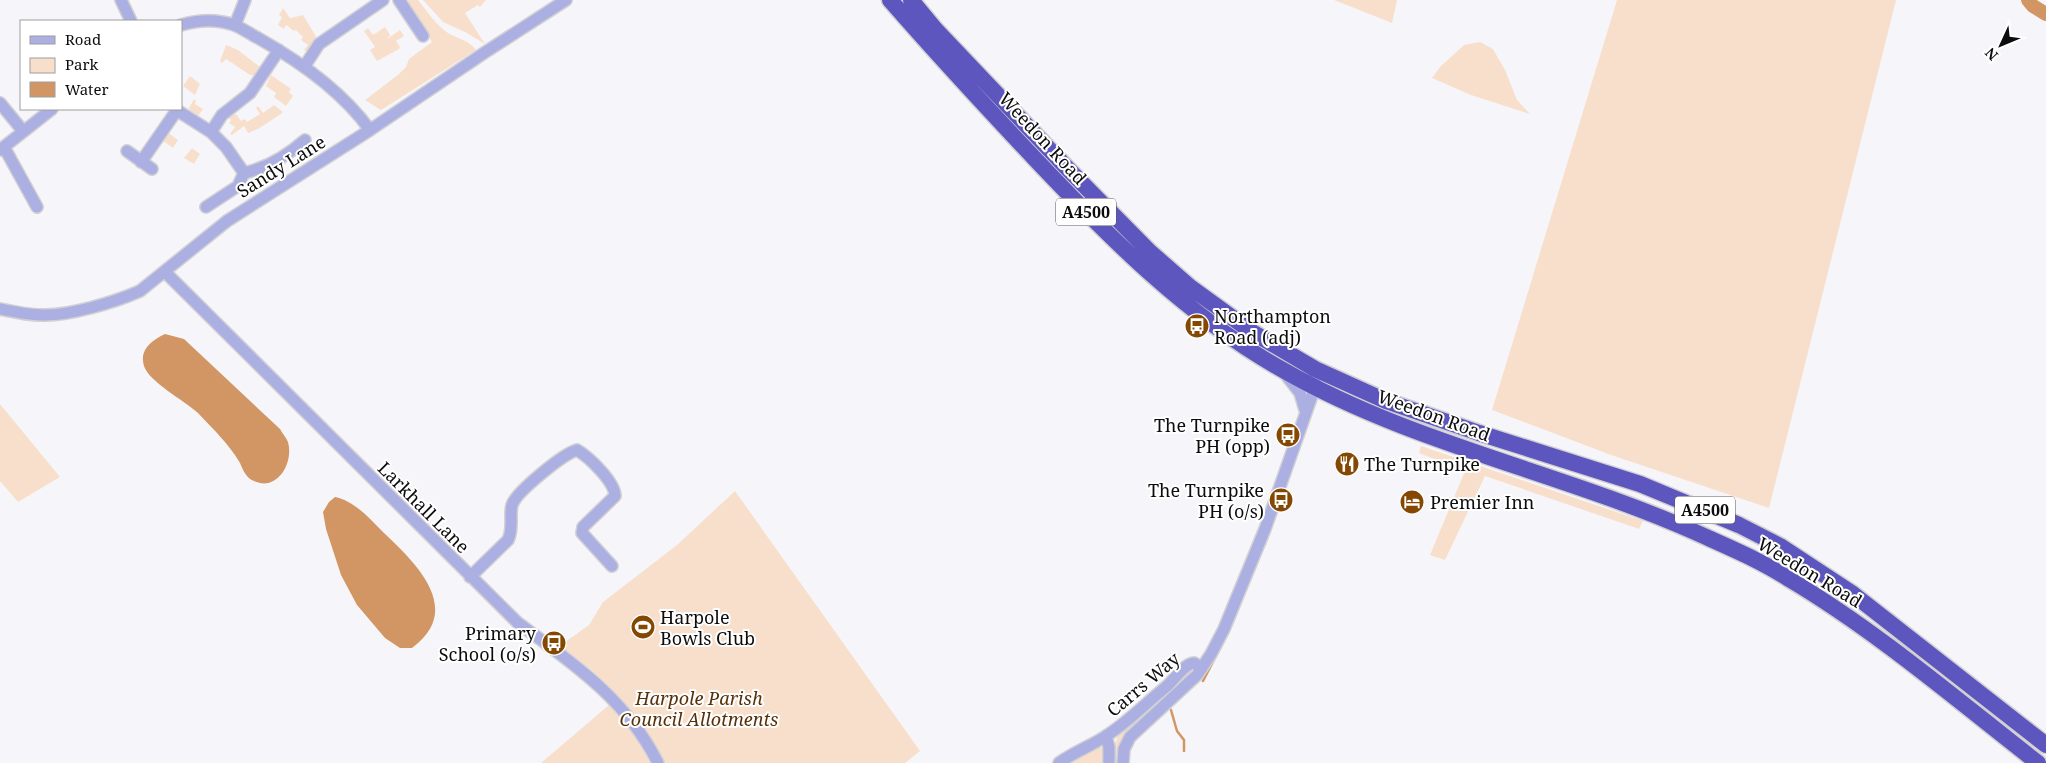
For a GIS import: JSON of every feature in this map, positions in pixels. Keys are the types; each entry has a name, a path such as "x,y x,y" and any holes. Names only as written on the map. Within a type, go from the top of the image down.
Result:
{"highway":[{"name":"Weedon Road","path":"890,0 964,83 1076,203 1150,273 1209,323 1281,370 1333,397 1386,420 1445,442 1641,510 1693,531 1786,577 1887,645 2038,763"},
{"name":"Weedon Road","path":"911,0 936,30 1150,252 1232,319 1315,369 1386,401 1479,433 1640,484 1739,525 1780,546 1853,594 2046,745"}],"street":[{"path":"121,0 131,20"},
{"path":"235,26 246,0"},
{"path":"304,67 319,44 383,0"},
{"path":"399,0 423,36"},
{"name":"Sandy Lane","path":"0,309 22,314 45,316 123,298 140,290 227,221 370,130 566,0"},
{"path":"182,25 196,21 215,21 235,26 279,50 304,67 350,106 370,130"},
{"path":"210,132 222,115 250,94 279,50"},
{"path":"0,103 24,131"},
{"path":"37,207 2,148 51,110"},
{"path":"141,162 175,110"},
{"path":"177,110 210,132 226,147 244,173"},
{"path":"244,173 258,170 305,140"},
{"path":"128,151 152,169"},
{"path":"206,207 238,186 244,173"},
{"name":"Larkhall Lane","path":"165,272 518,623 580,668 602,687 631,719 658,763"},
{"path":"1123,763 1124,749 1130,737 1189,683 1202,668 1224,628 1256,552 1315,387 1315,369"},
{"path":"1281,370 1297,388 1307,407"},
{"path":"1307,407 1320,399 1333,397"},
{"path":"470,577 508,540 512,532 511,508 515,498 562,457 577,450 584,454 611,483 615,491 615,496 583,526 582,534 612,566"},
{"name":"Carrs Way","path":"1059,763 1073,753 1106,736 1173,681 1188,664 1194,664 1202,668"},
{"name":"Carrs Way","path":"1106,736 1109,746 1109,763"}],"green space":[{"path":"405,0 418,0 444,30 467,42 476,50 381,110 365,100 399,74 406,67 409,59 432,42"},
{"path":"423,0 486,0 480,7 478,5 465,13 485,44 443,22"},
{"path":"1334,0 1397,0 1392,23"},
{"path":"1617,0 1896,0 1769,508 1611,455 1492,410"},
{"path":"283,8 290,18 303,15 317,38 307,52 304,50 308,45 301,40 303,37 296,30 294,31 286,25 284,29 278,25 282,17 279,15"},
{"path":"385,27 390,35 387,39 400,30 404,36 396,41 400,47 399,49 377,61 370,50 375,47 364,31 368,28 373,35"},
{"path":"1480,42 1493,49 1505,70 1517,100 1530,114 1471,95 1432,78 1440,67 1464,45"},
{"path":"226,45 238,50 260,67 255,75 250,75 226,59 222,63 220,61"},
{"path":"271,75 291,89 289,92 293,96 286,106 274,97 276,93 266,86"},
{"path":"190,76 200,84 195,95 183,86"},
{"path":"194,99 196,101 195,104 203,109 198,116 189,108"},
{"path":"274,105 283,112 281,114 258,129 248,133 244,126 232,135 230,134 235,127 229,123 231,120 228,117 236,114 241,121 245,119 247,122 260,114 256,108 258,106 263,113"},
{"path":"167,132 178,140 173,148 162,140"},
{"path":"192,148 200,154 194,164 184,158"},
{"path":"0,404 60,477 18,502 0,481"},
{"path":"1421,446 1643,521 1639,529 1485,476 1445,560 1430,555 1465,471 1419,453"},
{"name":"Harpole Parish Council Allotments","path":"735,491 920,751 905,763 665,763 645,728 620,697 591,670 558,647 589,625 603,602 677,545"},
{"path":"1190,668 1196,669 1125,735 1119,750 1118,763 1112,763 1114,746 1119,733"},
{"path":"609,705 639,741 650,763 541,763"},
{"path":"1097,747 1104,748 1105,763 1071,763 1079,756"}],"water":[{"path":"165,334 184,339 280,429 288,442 289,450 286,466 282,474 276,479 262,483 249,478 231,449 198,413 147,372 143,360 145,350 156,339"},
{"path":"335,497 356,506 368,517 410,559 430,588 435,603 434,618 427,633 412,648 400,648 385,638 357,605 341,575 326,529 323,512 329,502"}],"waterway":[{"path":"2028,0 2033,6 2046,14"},
{"path":"1203,681 1229,631"},
{"path":"1171,710 1177,731 1184,740 1184,751"}],"place":[{"name":"Northampton Road (adj)","path":"1197,326"},
{"name":"The Turnpike PH (opp)","path":"1288,435"},
{"name":"The Turnpike","path":"1347,464"},
{"name":"The Turnpike PH (o/s)","path":"1281,500"},
{"name":"Premier Inn","path":"1412,502"},
{"name":"Harpole Bowls Club","path":"643,627"},
{"name":"Primary School (o/s)","path":"554,643"}]}
